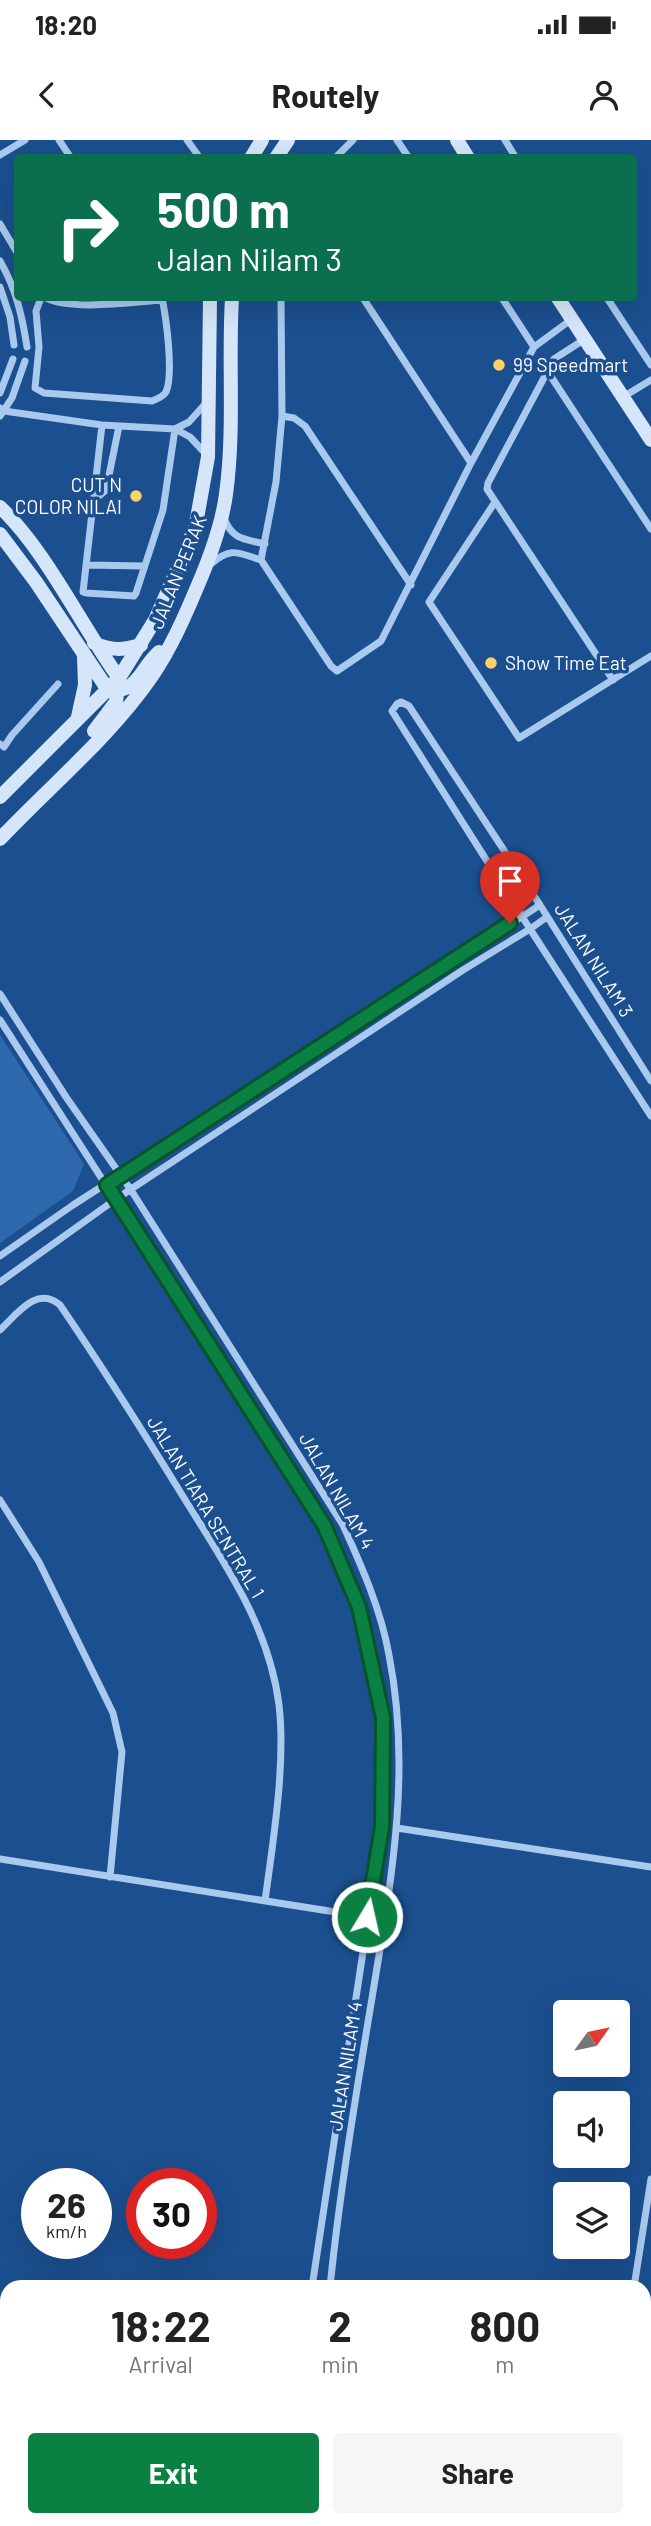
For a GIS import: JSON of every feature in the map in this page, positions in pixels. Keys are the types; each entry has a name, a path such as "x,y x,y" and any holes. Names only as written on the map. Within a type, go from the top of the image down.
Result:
{"main road":[{"name":"JALAN PERAK","path":"0,797 77,717 115,686 155,620 196,524 208,457 210,301"},
{"name":"JALAN PERAK","path":"0,839 122,715 153,674 204,570 223,514 230,460 229,340 232,301"},
{"path":"560,301 651,440"},
{"path":"0,507 31,542 94,643 115,686 116,702 105,719 62,764 44,792"},
{"path":"0,534 36,582 84,656 123,691 133,686 151,659 172,640"},
{"path":"94,643 121,650 141,645"},
{"path":"77,717 85,685 84,656"}],"street":[{"path":"0,155 25,140"},
{"path":"339,154 353,140"},
{"path":"0,224 14,247"},
{"path":"0,261 14,289"},
{"path":"0,287 10,317 14,345"},
{"path":"18,301 27,347"},
{"path":"41,301 36,311 39,347 35,388 44,393 152,401 167,391 169,355 162,301"},
{"path":"54,301 107,304 140,301"},
{"path":"261,560 276,482 282,416 281,301"},
{"path":"365,301 471,463"},
{"path":"504,301 534,347"},
{"path":"609,301 651,365"},
{"path":"204,570 226,552 234,551 261,560 331,666 337,671 381,641 471,463 534,347 572,319"},
{"path":"585,338 557,356 487,489 613,680"},
{"path":"0,393 13,359"},
{"path":"1,412 12,398 25,361"},
{"path":"548,372 651,528"},
{"path":"623,397 651,380"},
{"path":"175,429 189,422 208,400"},
{"path":"1,412 102,425 175,429 190,437 208,457"},
{"path":"282,416 295,418 305,426 411,585"},
{"path":"102,425 83,592 134,596 163,510 175,429"},
{"path":"94,500 105,492 119,426"},
{"path":"495,502 429,602 519,738 651,656"},
{"path":"223,514 231,533 265,544"},
{"path":"86,565 144,566"},
{"path":"2,746 58,684"},
{"path":"540,905 409,706 405,703 397,704 393,711 530,929 547,917"},
{"name":"JALAN NILAM 3","path":"0,1256 73,1205 540,905 651,1081"},
{"name":"JALAN NILAM 3","path":"0,1282 116,1199 463,970 530,929 651,1116"},
{"name":"JALAN NILAM 4","path":"0,994 66,1097 131,1190 343,1525 365,1574 389,1654 401,1767 397,1828 341,2195 331,2280"},
{"name":"JALAN NILAM 4","path":"0,1020 324,1525 359,1607 383,1718 382,1827 313,2280"},
{"name":"JALAN TIARA SENTRAL 1","path":"0,1330 38,1298 50,1298 60,1305 244,1595 272,1669 281,1738 272,1853 265,1901"},
{"path":"0,1500 39,1562 113,1712 122,1752 110,1877"},
{"path":"397,1828 651,1867"},
{"path":"0,1859 367,1917"},
{"path":"635,2280 651,2179"}],"shaded area":[{"path":"0,1035 84,1164 73,1191 0,1243"}],"place":[{"name":"99 Speedmart","path":"499,365"},
{"name":"CUT N COLOR NILAI","path":"136,496"},
{"name":"Show Time Eat","path":"491,663"}],"route":[{"path":"367,1917 382,1827 383,1718 359,1607 324,1525 107,1185 510,923"}]}
